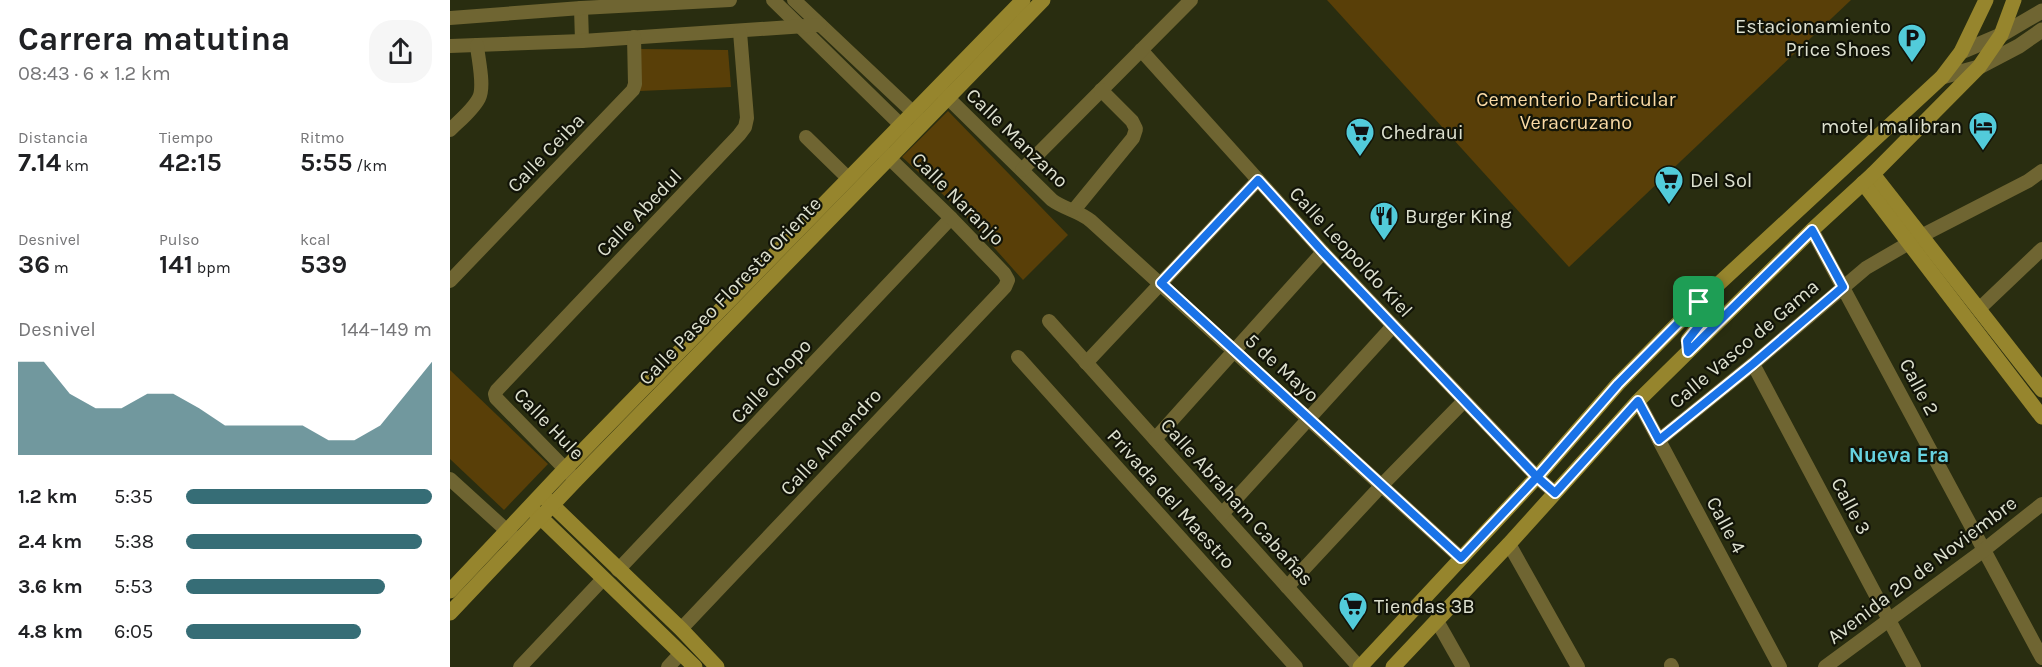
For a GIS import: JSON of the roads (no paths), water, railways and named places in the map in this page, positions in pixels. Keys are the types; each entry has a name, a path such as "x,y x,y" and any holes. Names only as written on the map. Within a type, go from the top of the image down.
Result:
{"main road":[{"name":"Calle Paseo Floresta Oriente","path":"942,93 1023,0"},
{"name":"Calle Paseo Floresta Oriente","path":"450,613 513,536 540,495 571,474 883,152 942,93 1044,0"},
{"path":"1359,667 1537,477 1618,384 1699,302 1942,76 1961,52 1986,0"},
{"path":"1393,667 1509,544 1638,401 1979,67 2001,35 2014,0"},
{"name":"Calle Paseo Floresta Oriente","path":"688,354 848,178 883,152"},
{"path":"1868,178 2042,417"},
{"path":"1915,240 2037,373 2042,390"},
{"path":"1688,352 1687,341 1707,312 1699,302"},
{"name":"Calle Paseo Floresta Oriente","path":"450,591 513,536 541,518 553,505 571,474"},
{"path":"540,495 681,629 717,667"},
{"path":"530,507 695,667"}],"street":[{"path":"450,18 730,0"},
{"path":"773,0 906,129"},
{"path":"794,0 918,117"},
{"path":"1022,170 1191,0"},
{"path":"581,8 582,41"},
{"path":"1961,52 2001,35 2042,11"},
{"path":"450,46 582,41 820,25"},
{"path":"1942,76 1979,67 2019,46 2042,30"},
{"name":"Calle Abedul","path":"495,394 740,135 747,118 740,32"},
{"name":"Calle Ceiba","path":"450,281 633,90 635,84 634,37"},
{"path":"450,130 479,99 482,90 477,45"},
{"name":"Calle Leopoldo Kiel","path":"1141,50 1323,252 1537,477 1555,493"},
{"path":"1074,210 1133,138 1136,129 1132,121 1101,90"},
{"name":"Calle Manzano","path":"942,93 1058,204 1074,210"},
{"path":"806,137 848,178"},
{"name":"Calle Naranjo","path":"883,152 951,218 1008,280"},
{"name":"Calle Vasco de Gama","path":"1659,440 1866,268 2028,181 2042,171"},
{"path":"1086,363 1258,180"},
{"name":"5 de Mayo","path":"1074,210 1091,221 1161,283 1461,558"},
{"name":"Calle Chopo","path":"618,570 951,218"},
{"name":"Calle 2","path":"1812,230 2042,658"},
{"path":"1979,309 2042,249"},
{"path":"1155,439 1323,252"},
{"name":"Calle Almendro","path":"681,629 1005,287 1008,280"},
{"name":"Calle Abraham Cabañas","path":"1049,321 1359,667"},
{"path":"1222,514 1393,326"},
{"name":"Privada del Maestro","path":"1018,357 1296,667"},
{"name":"Calle 3","path":"1753,364 1914,667"},
{"name":"Calle Hule","path":"495,394 496,398 571,474"},
{"path":"1287,587 1464,401"},
{"name":"Calle 4","path":"1638,401 1780,667"},
{"path":"450,479 513,536"},
{"name":"Avenida 20 de Noviembre","path":"1826,667 2042,504"},
{"path":"1509,544 1578,667"},
{"path":"520,667 603,579"},
{"path":"635,609 646,596"},
{"path":"1437,621 1463,667"},
{"path":"668,667 681,653"}],"place":[{"name":"Estacionamiento Price Shoes","path":"1912,64"},
{"name":"motel malibran","path":"1983,152"},
{"name":"Chedraui","path":"1360,158"},
{"name":"Del Sol","path":"1669,206"},
{"name":"Burger King","path":"1384,242"},
{"name":"Tiendas 3B","path":"1353,632"}],"district":[{"name":"Nueva Era","path":"1899,455"}],"park label":[{"name":"Cementerio Particular Veracruzano","path":"1576,110"}]}
